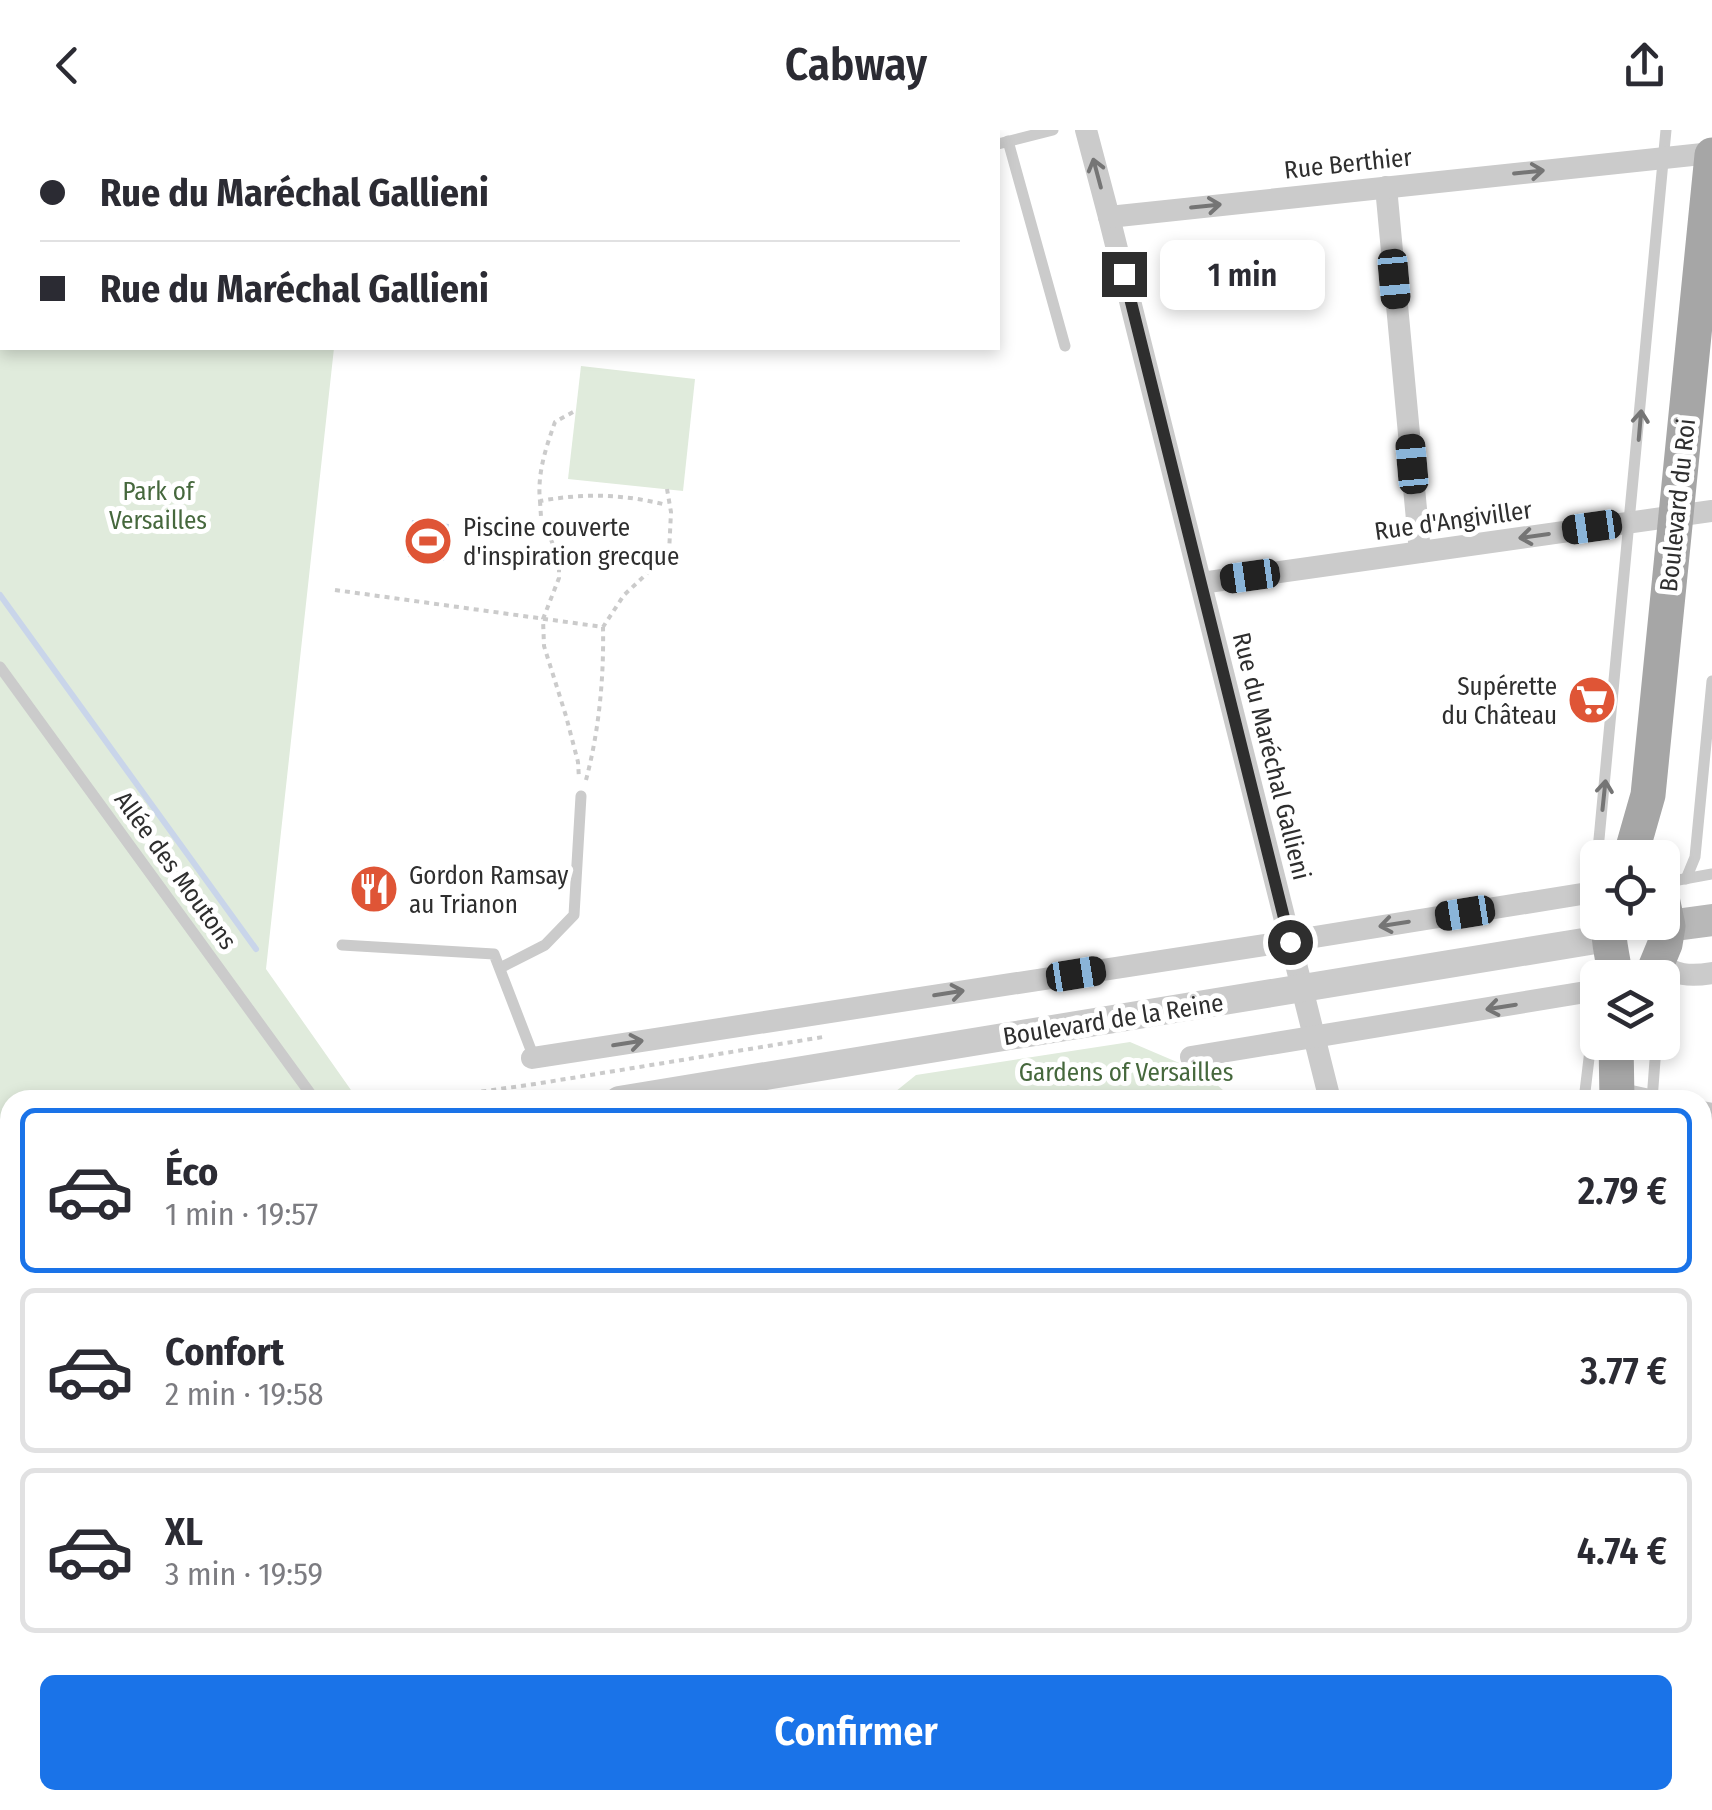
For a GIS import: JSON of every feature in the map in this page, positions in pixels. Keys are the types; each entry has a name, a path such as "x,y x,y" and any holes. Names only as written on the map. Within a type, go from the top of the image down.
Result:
{"main road":[{"name":"Boulevard du Roi","path":"1635,840 1648,795 1712,154"},
{"name":"Boulevard du Roi","path":"1648,795 1660,840"},
{"path":"1680,907 1712,920"},
{"name":"Boulevard de la Reine","path":"1606,940 1624,960"},
{"path":"1619,1060 1623,1090"},
{"path":"1625,1090 1629,1060"}],"street":[{"name":"Rue du Maréchal Gallieni","path":"1086,130 1327,1090"},
{"name":"Rue Berthier","path":"1110,217 1712,154"},
{"path":"1386,187 1420,552"},
{"name":"Rue d'Angiviller","path":"1202,583 1712,511"},
{"path":"531,1054 1290,942 1580,939"},
{"name":"Boulevard de la Reine","path":"680,1090 1599,940"},
{"path":"1191,1058 1314,1038 1602,940"},
{"name":"Boulevard de la Reine","path":"1680,975 1712,973"}],"lane":[{"path":"1053,130 1003,142 1066,346"},
{"path":"1611,840 1631,522 1666,130"},
{"name":"Allée des Moutons","path":"0,667 308,1090"},
{"path":"1680,883 1695,858 1712,681"},
{"path":"500,968 544,945 574,915 581,796"},
{"path":"1680,895 1712,874"},
{"path":"342,945 494,954 531,1054"},
{"path":"1597,1060 1618,1090"},
{"path":"1630,1090 1648,1060"}],"path":[{"path":"573,412 555,422 544,450 539,492 541,518 559,558 559,578 543,619 544,646 578,762 581,796"},
{"path":"581,796 593,753 603,628 624,595 668,553 671,512 667,489"},
{"path":"540,501 576,494 669,505"},
{"path":"335,590 603,628"}],"green space":[{"name":"Park of Versailles","path":"0,350 334,350 266,969 351,1090 0,1090"},
{"path":"581,366 695,379 683,491 568,479"},
{"name":"Gardens of Versailles","path":"1130,1042 1205,1074 1223,1090 897,1090 916,1075"}],"water":[{"name":"Piscine couverte d'inspiration grecque","path":"412,520 449,524 444,561 408,557"}],"waterway":[{"path":"0,595 256,949"}],"place":[{"name":"Piscine couverte d'inspiration grecque","path":"428,541"},
{"name":"Supérette du Château","path":"1592,700"},
{"name":"Gordon Ramsay au Trianon","path":"374,889"}],"route":[{"path":"1124,274 1290,942"}]}
